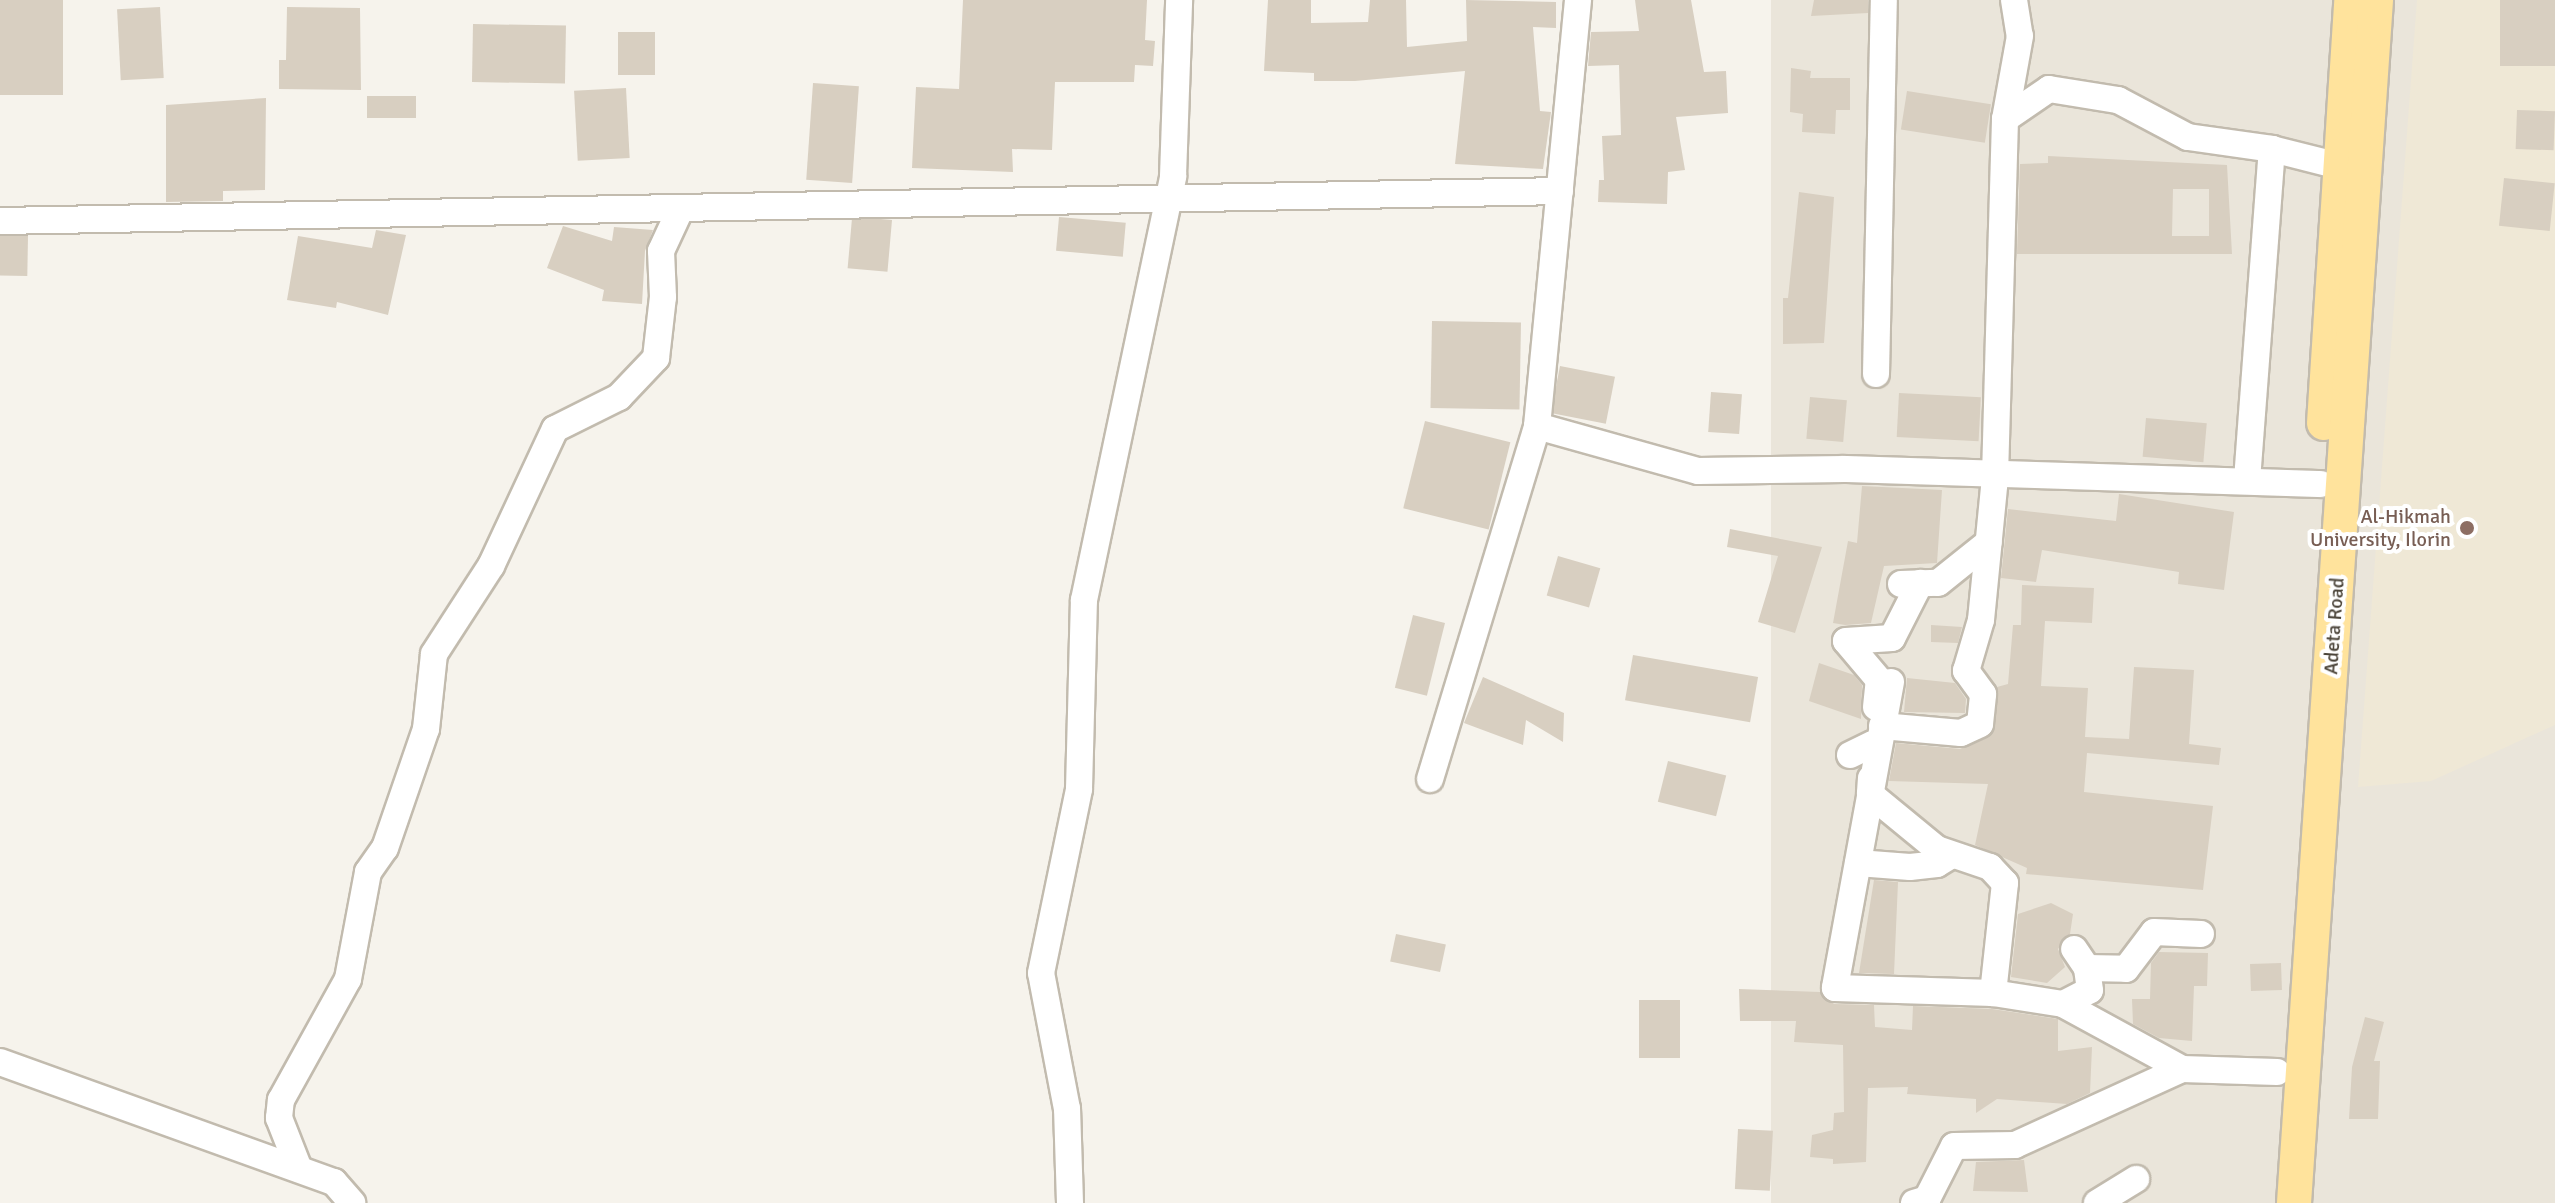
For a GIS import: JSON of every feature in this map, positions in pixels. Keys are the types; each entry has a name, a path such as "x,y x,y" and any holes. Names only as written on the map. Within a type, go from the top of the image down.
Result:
{"main road":[{"name":"Adeta Road","path":"2271,1203 2277,1072 2298,846 2351,0"},
{"name":"Adeta Road","path":"2294,1203 2376,0"}],"street":[{"path":"1070,1203 1067,1109 1041,973 1079,789 1084,600 1168,202 1179,0"},
{"path":"1430,779 1537,426 1578,0"},
{"path":"1876,374 1884,0"},
{"path":"1869,728 1961,733 1980,724 1983,694 1966,671 1981,620 1995,477 2005,119 2020,36 2014,0"},
{"path":"2005,119 2049,89 2118,100 2188,137 2272,149 2339,166"},
{"path":"2247,480 2272,149"},
{"path":"0,221 1168,202 1560,191"},
{"path":"299,1169 279,1118 281,1100 348,979 368,872 385,848 426,729 434,654 491,566 555,429 619,397 656,358 663,297 661,251 680,210"},
{"path":"1537,426 1698,471 1844,469 1995,477 2247,480 2321,484"},
{"path":"1989,542 1938,583 1911,583 1892,638 1846,641 1879,680 1869,728 1870,794 1835,988 1993,993 2063,1004 2182,1069"},
{"path":"1869,728 1891,682"},
{"path":"1870,794 1948,857 1990,867 2005,883 1993,993"},
{"path":"1858,863 1910,867 1937,864 1948,857"},
{"path":"2063,1004 2090,990 2080,958 2126,969 2154,932 2201,934"},
{"path":"0,1062 334,1182 352,1203"},
{"path":"1925,1202 1954,1146 2015,1145 2182,1069 2277,1072"},
{"path":"2097,1203 2136,1179"}],"shaded area":[{"path":"1771,0 2555,0 2555,1203 1771,1203"},
{"name":"Al-Hikmah University, Ilorin","path":"2417,0 2555,0 2555,725 2431,781 2358,787"}],"building":[{"path":"0,0 63,0 63,95 0,95"},
{"path":"963,0 1147,0 1145,40 1155,41 1153,66 1135,65 1134,82 1055,82 1052,150 1012,149 1013,172 912,168 916,87 959,89"},
{"path":"1268,0 1311,0 1311,23 1368,22 1370,0 1406,0 1407,47 1467,41 1466,0 1556,2 1556,28 1533,27 1540,111 1551,112 1543,169 1455,164 1465,71 1355,81 1314,81 1314,73 1264,71"},
{"path":"1635,0 1691,0 1704,72 1726,71 1728,113 1676,117 1685,170 1668,172 1667,204 1598,202 1599,180 1604,180 1602,136 1621,135 1619,65 1588,66 1591,32 1639,31"},
{"path":"1814,0 1868,0 1868,13 1811,16"},
{"path":"2500,0 2555,0 2555,66 2500,66"},
{"path":"160,7 164,78 121,80 117,9"},
{"path":"287,7 360,8 361,90 279,89 279,60 286,60"},
{"path":"473,24 566,26 565,84 472,82"},
{"path":"618,32 655,32 655,75 618,75"},
{"path":"1791,68 1811,71 1810,78 1850,78 1850,110 1836,110 1835,134 1802,132 1803,114 1790,112"},
{"path":"813,83 859,86 852,183 806,180"},
{"path":"626,88 630,158 578,161 574,91"},
{"path":"1907,91 1991,104 1985,143 1901,130"},
{"path":"367,96 416,96 416,118 367,118"},
{"path":"266,98 265,190 223,191 223,201 166,202 166,105"},
{"path":"2517,110 2555,111 2554,150 2516,149"},
{"path":"2048,156 2227,165 2232,254 2017,254 2020,164 2048,163","holes":["2173,189 2209,189 2209,236 2172,236"]},
{"path":"2504,178 2555,183 2550,231 2499,226"},
{"path":"1799,192 1834,197 1824,343 1783,344 1783,298 1788,298"},
{"path":"852,217 892,220 887,272 848,268"},
{"path":"1059,217 1126,223 1123,257 1056,251"},
{"path":"563,226 612,241 614,227 653,230 645,251 642,304 602,301 604,290 547,268"},
{"path":"376,230 406,235 388,315 337,302 336,308 287,300 298,236 372,248"},
{"path":"0,236 28,236 27,276 0,276"},
{"path":"1432,321 1521,323 1519,410 1430,408"},
{"path":"1560,366 1615,377 1606,424 1551,413"},
{"path":"1711,392 1742,394 1739,434 1708,432"},
{"path":"1899,393 1981,397 1979,441 1897,437"},
{"path":"1810,397 1847,400 1843,442 1806,439"},
{"path":"2146,418 2207,423 2203,462 2143,457"},
{"path":"1425,421 1510,442 1489,530 1403,508"},
{"path":"1862,486 1942,490 1937,563 1884,566 1871,623 1833,623 1848,541 1857,543"},
{"path":"2119,494 2234,512 2224,590 2178,584 2179,572 2042,550 2036,582 2001,578 2008,509 2116,521"},
{"path":"1730,529 1822,547 1795,633 1758,622 1778,556 1727,547"},
{"path":"1558,556 1600,568 1589,608 1547,595"},
{"path":"2022,585 2094,588 2092,623 2045,621 2041,686 2088,688 2085,737 2129,739 2134,667 2194,670 2189,744 2221,748 2219,765 2087,753 2084,792 2213,806 2203,890 2026,874 2027,868 1975,845 1988,784 1889,781 1896,743 1960,749 1993,733 1997,687 2008,684 2013,625 2021,625"},
{"path":"1413,615 1445,623 1427,696 1395,688"},
{"path":"1931,625 1962,627 1958,643 1931,642"},
{"path":"1633,655 1758,677 1750,722 1625,700"},
{"path":"1819,663 1854,675 1862,685 1861,719 1809,701"},
{"path":"1483,677 1564,713 1563,742 1526,720 1523,745 1464,723"},
{"path":"1907,678 1955,683 1966,699 1965,713 1904,712"},
{"path":"1668,761 1726,776 1716,816 1658,802"},
{"path":"1874,880 1898,882 1894,974 1859,973"},
{"path":"2051,903 2073,914 2070,934 2058,949 2065,967 2047,983 2011,977 2018,914"},
{"path":"1396,934 1446,945 1440,972 1390,961"},
{"path":"2159,952 2208,953 2207,986 2194,986 2192,1041 2159,1038 2133,1024 2132,999 2150,999 2151,963"},
{"path":"2281,963 2282,990 2251,991 2250,964"},
{"path":"1739,989 1820,992 1834,1004 1874,1005 1875,1027 1912,1030 1913,1006 1992,1009 2058,1019 2058,1051 2092,1047 2090,1093 2067,1104 1997,1099 1976,1113 1976,1099 1907,1094 1908,1087 1868,1088 1866,1162 1833,1164 1833,1159 1810,1157 1812,1135 1833,1130 1834,1113 1844,1112 1843,1045 1794,1042 1796,1021 1740,1021"},
{"path":"1639,1000 1680,1000 1680,1058 1639,1058"},
{"path":"2365,1017 2384,1022 2374,1061 2380,1061 2378,1119 2349,1119 2352,1067"},
{"path":"1738,1129 1773,1131 1770,1191 1735,1189"},
{"path":"2024,1160 2028,1192 1973,1191 1976,1162"}],"place":[{"name":"Al-Hikmah University, Ilorin","path":"2467,528"}]}
